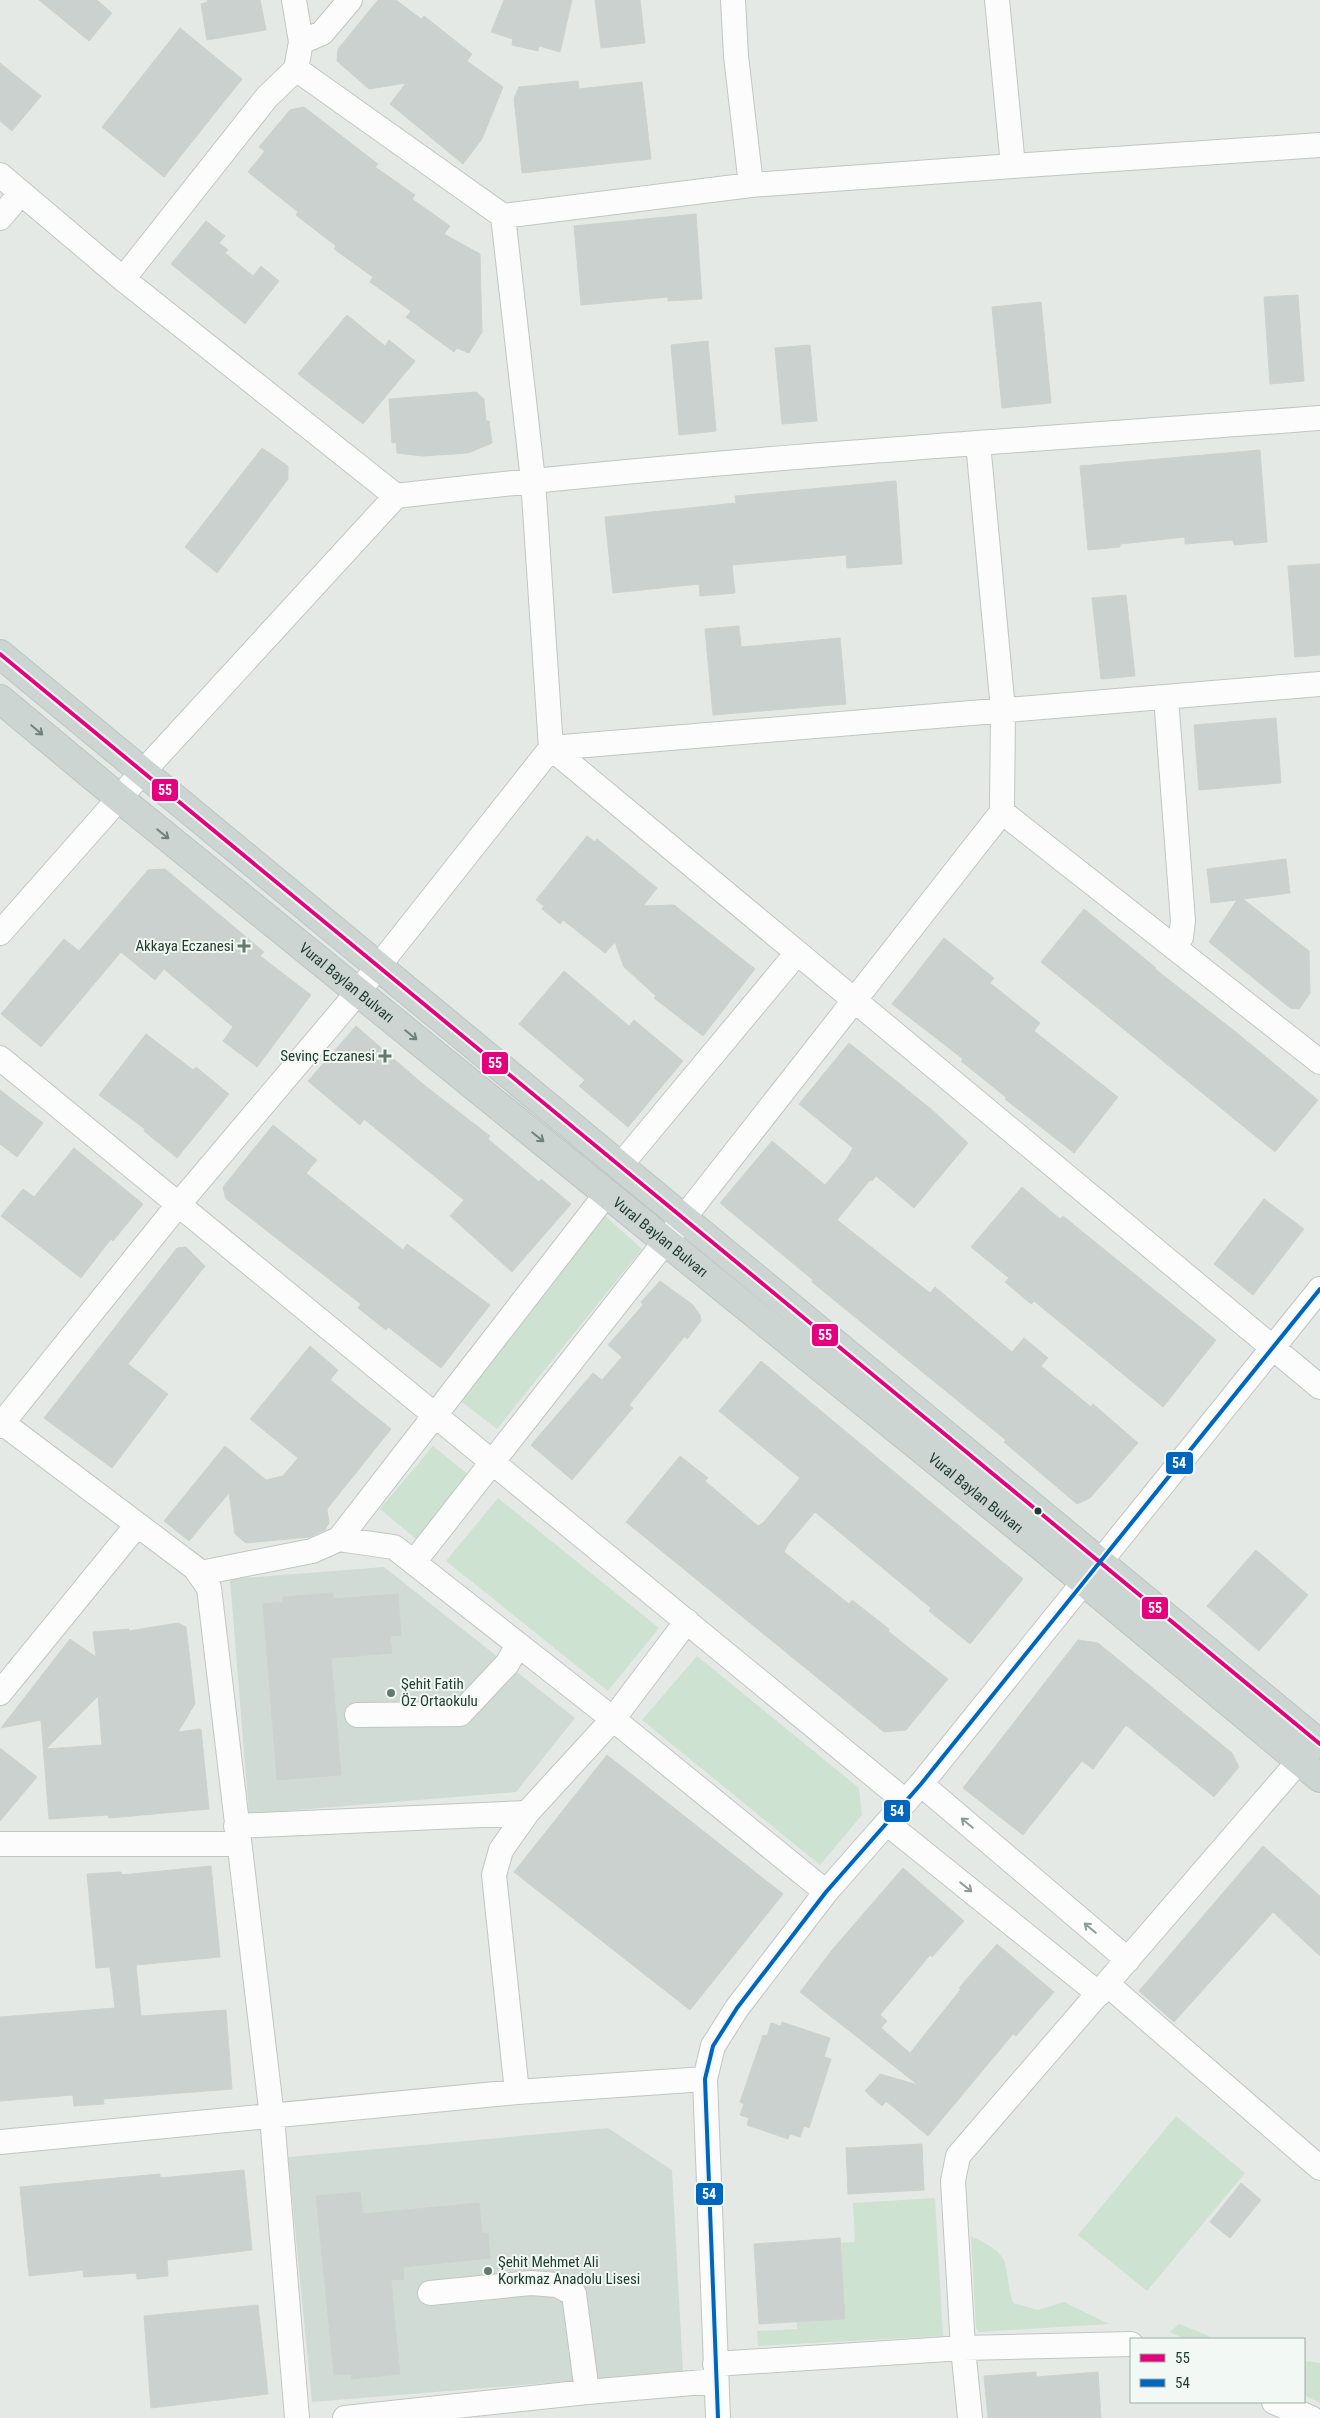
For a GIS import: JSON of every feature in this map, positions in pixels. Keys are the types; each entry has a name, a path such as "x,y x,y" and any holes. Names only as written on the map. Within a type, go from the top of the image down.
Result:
{"main road":[{"name":"Vural Baylan Bulvarı","path":"0,654 620,1166 1092,1571"},
{"name":"Vural Baylan Bulvarı","path":"0,699 119,798 666,1241 1092,1571 1312,1748 1320,1778"}],"street":[{"path":"123,279 267,97 296,69 301,42 294,0"},
{"path":"301,42 322,33 350,0"},
{"path":"732,0 736,56 751,185"},
{"path":"996,0 1013,166"},
{"path":"296,69 503,216 751,185 1320,145"},
{"path":"0,175 123,279 396,496"},
{"path":"0,218 21,192"},
{"path":"298,2418 272,2117 209,1588 201,1573 1,1423 178,1205 358,992 551,748 533,480 503,216"},
{"path":"0,933 119,798 396,496 533,480 978,443 1320,418"},
{"path":"414,1562 1002,812 1003,710 978,443"},
{"path":"551,748 1320,684"},
{"path":"1166,697 1183,921 1180,938 1175,948"},
{"path":"551,748 1320,1387"},
{"path":"1002,812 1320,1062"},
{"path":"620,1166 797,953"},
{"path":"0,1058 687,1621 913,1792 1128,1960"},
{"path":"201,1573 312,1551 339,1539 607,1192"},
{"path":"718,2418 705,2079 713,2046 736,2008 826,1892 888,1824 1320,1289"},
{"path":"0,1692 137,1526"},
{"path":"339,1539 394,1547 613,1719 826,1892"},
{"path":"517,2092 494,1875 501,1850 527,1813 613,1719 687,1621"},
{"path":"357,1715 460,1714 507,1664 518,1645"},
{"path":"970,2418 963,2348 953,2181 958,2156 1312,1748"},
{"path":"0,1844 237,1835 527,1813"},
{"path":"888,1824 1103,1989 1320,2168"},
{"path":"0,2142 517,2092 705,2079"},
{"path":"430,2294 531,2283 557,2284 574,2294 587,2392"},
{"path":"345,2418 587,2392 715,2372 963,2348 1130,2344"},
{"path":"1276,2403 1311,2418"}],"shaded area":[{"name":"Şehit Fatih Öz Ortaokulu","path":"384,1567 575,1718 516,1792 249,1814 230,1579"},
{"name":"Şehit Mehmet Ali Korkmaz Anadolu Lisesi","path":"608,2128 672,2170 683,2372 312,2402 288,2157"}],"green space":[{"path":"602,1213 642,1249 497,1429 457,1398"},
{"path":"433,1446 475,1480 422,1544 380,1509"},
{"path":"498,1498 659,1628 608,1691 446,1561"},
{"path":"697,1656 859,1788 862,1815 820,1865 642,1720"},
{"path":"1176,2116 1245,2173 1147,2291 1078,2235"},
{"path":"935,2198 943,2336 758,2346 757,2331 797,2329 797,2322 845,2319 840,2243 855,2242 853,2203"},
{"path":"971,2236 986,2243 1005,2262 1013,2303 1038,2310 1064,2302 1109,2324 979,2332 976,2328"},
{"path":"1179,2324 1210,2338 1183,2338 1170,2332"},
{"path":"1305,2361 1320,2363 1320,2403 1305,2396"}],"building":[{"path":"39,0 97,0 112,13 89,41"},
{"path":"207,0 260,0 266,30 207,40 201,4 208,2"},
{"path":"378,0 396,0 421,19 424,16 472,54 467,61 503,87 482,139 463,164 390,104 406,83 369,89 337,61 338,49"},
{"path":"504,0 572,0 560,52 539,46 538,51 512,45 513,39 491,32"},
{"path":"595,0 640,0 645,43 601,48"},
{"path":"180,28 242,79 164,177 102,127"},
{"path":"0,63 41,96 12,131 0,121"},
{"path":"578,81 579,89 642,82 651,159 522,173 514,98 519,87"},
{"path":"304,107 378,164 375,167 415,195 412,199 450,226 444,234 480,254 482,332 469,353 457,348 454,352 406,317 411,311 370,282 373,277 334,249 336,246 296,215 298,212 248,172 265,151 259,147 290,110"},
{"path":"696,214 702,299 668,301 668,297 581,305 574,226"},
{"path":"206,221 225,236 219,243 228,250 225,253 253,276 261,266 279,281 245,324 171,264"},
{"path":"1298,295 1304,381 1270,384 1264,297"},
{"path":"1041,302 1051,403 1002,408 992,307"},
{"path":"347,315 385,346 389,340 415,361 363,424 298,374"},
{"path":"708,341 716,431 679,435 671,345"},
{"path":"810,345 817,421 782,424 775,348"},
{"path":"476,392 484,399 486,421 489,421 492,443 468,453 423,456 397,453 396,442 392,443 389,399"},
{"path":"262,448 288,466 288,479 217,573 185,547"},
{"path":"1260,450 1267,542 1234,545 1233,540 1185,544 1185,537 1120,544 1120,547 1088,550 1080,466"},
{"path":"896,481 902,564 847,568 846,555 732,565 735,593 700,596 699,584 613,593 605,517 736,503 735,496"},
{"path":"1320,564 1320,655 1295,657 1288,566"},
{"path":"1126,595 1135,676 1101,679 1092,598"},
{"path":"739,626 741,647 840,638 846,704 713,715 705,629"},
{"path":"1276,718 1281,783 1199,790 1194,725"},
{"path":"587,836 595,842 597,839 657,888 643,906 674,905 755,969 703,1036 654,998 656,996 624,967 615,942 605,953 563,920 560,924 542,909 544,906 536,900"},
{"path":"1286,859 1290,893 1243,899 1309,951 1310,993 1299,1009 1290,1008 1209,942 1237,900 1211,903 1207,869"},
{"path":"165,869 264,952 260,956 311,995 257,1067 223,1041 233,1027 164,969 155,980 121,952 41,1047 1,1014 64,939 79,951 148,870"},
{"path":"1084,909 1155,969 1318,1100 1275,1152 1041,962"},
{"path":"944,938 994,978 990,983 1040,1023 1034,1031 1118,1097 1074,1153 1005,1099 1007,1098 961,1061 963,1059 892,1004"},
{"path":"564,971 629,1026 634,1020 683,1061 628,1127 579,1086 585,1080 519,1024"},
{"path":"356,1026 424,1085 490,1136 488,1139 539,1182 541,1179 571,1204 512,1272 450,1216 464,1200 364,1119 360,1125 308,1081"},
{"path":"146,1034 193,1070 196,1067 229,1094 177,1158 144,1131 145,1129 99,1095"},
{"path":"849,1043 931,1109 968,1143 914,1208 876,1176 872,1181 870,1180 837,1220 930,1293 935,1287 1012,1352 1024,1338 1048,1358 1041,1366 1091,1407 1093,1404 1138,1443 1090,1498 1077,1504 1004,1442 1006,1440 812,1282 813,1280 720,1203 772,1141 825,1185 846,1160 853,1148 799,1104"},
{"path":"0,1090 43,1123 17,1157 0,1144"},
{"path":"273,1125 317,1160 306,1173 403,1250 407,1244 490,1305 441,1368 388,1327 386,1330 358,1308 361,1304 226,1199 223,1187"},
{"path":"74,1148 143,1204 113,1241 111,1239 81,1278 1,1216 23,1189 34,1197"},
{"path":"1022,1187 1060,1219 1063,1216 1216,1340 1163,1407 1034,1301 1031,1304 1005,1282 1009,1278 971,1247"},
{"path":"1264,1199 1304,1229 1253,1295 1214,1264"},
{"path":"186,1247 205,1266 128,1364 168,1394 112,1468 44,1418 177,1248"},
{"path":"660,1281 693,1305 700,1315 701,1321 687,1339 685,1336 629,1405 633,1408 572,1480 531,1445 593,1373 602,1380 622,1357 608,1345 643,1305 641,1302"},
{"path":"310,1346 338,1370 330,1380 391,1429 327,1509 329,1523 325,1530 309,1537 246,1543 235,1534 229,1493 189,1541 164,1521 225,1446 266,1480 283,1476 298,1458 250,1419"},
{"path":"761,1361 1023,1579 970,1644 929,1611 931,1608 815,1512 788,1544 784,1552 849,1604 852,1600 948,1679 906,1730 884,1732 626,1522 680,1456 708,1478 705,1481 758,1526 763,1523 800,1478 719,1411"},
{"path":"1256,1550 1308,1595 1259,1651 1207,1606"},
{"path":"333,1593 333,1599 398,1594 401,1635 390,1636 392,1653 331,1658 341,1775 277,1780 263,1604 283,1602 283,1597"},
{"path":"178,1623 186,1627 195,1704 178,1732 201,1729 209,1809 109,1818 108,1815 49,1819 41,1720 1,1728 70,1639 96,1657 93,1632 129,1629 129,1631","holes":["98,1696 102,1745 46,1749"]},
{"path":"1078,1640 1098,1643 1232,1753 1239,1767 1214,1797 1126,1725 1093,1769 1082,1761 1023,1835 963,1788"},
{"path":"0,1748 37,1777 0,1821"},
{"path":"607,1755 783,1894 690,2010 514,1872"},
{"path":"1263,1846 1320,1896 1320,1956 1273,1912 1174,2022 1139,1991"},
{"path":"211,1866 220,1957 136,1965 141,2016 226,2010 232,2089 103,2099 104,2104 74,2106 73,2095 0,2101 0,2017 115,2008 110,1967 96,1968 87,1874 121,1872 122,1875"},
{"path":"903,1868 964,1921 932,1957 930,1955 880,2015 887,2021 881,2028 910,2053 961,1989 959,1988 997,1944 1054,1992 1016,2036 1013,2034 928,2136 886,2101 882,2106 865,2091 880,2074 918,2085 800,1992 832,1950"},
{"path":"782,2022 830,2038 824,2057 831,2059 809,2128 804,2126 800,2137 790,2134 788,2139 747,2125 749,2118 740,2115 744,2104 740,2102 763,2035 767,2036 771,2023 781,2026"},
{"path":"922,2144 924,2190 848,2194 846,2148"},
{"path":"244,2170 252,2250 167,2260 168,2276 137,2279 136,2273 84,2277 83,2270 29,2276 20,2187 160,2174 160,2178"},
{"path":"1241,2183 1261,2200 1230,2238 1210,2222"},
{"path":"360,2192 363,2214 479,2203 482,2233 488,2233 490,2258 403,2267 404,2279 391,2280 400,2374 352,2379 351,2374 334,2375 316,2196"},
{"path":"840,2238 845,2319 759,2324 754,2244"},
{"path":"258,2305 268,2394 151,2408 144,2316"},
{"path":"1036,2372 1036,2377 1098,2372 1101,2418 988,2418 984,2376"}],"transit line":[{"name":"55","path":"0,654 1320,1744"},
{"name":"54","path":"718,2418 705,2079 713,2046 737,2008 826,1892 921,1784 1320,1289"}],"place":[{"name":"Akkaya Eczanesi","path":"244,946"},
{"name":"Sevinç Eczanesi","path":"385,1056"},
{"name":"Şehit Fatih Öz Ortaokulu","path":"391,1693"},
{"name":"Şehit Mehmet Ali Korkmaz Anadolu Lisesi","path":"488,2271"}]}
